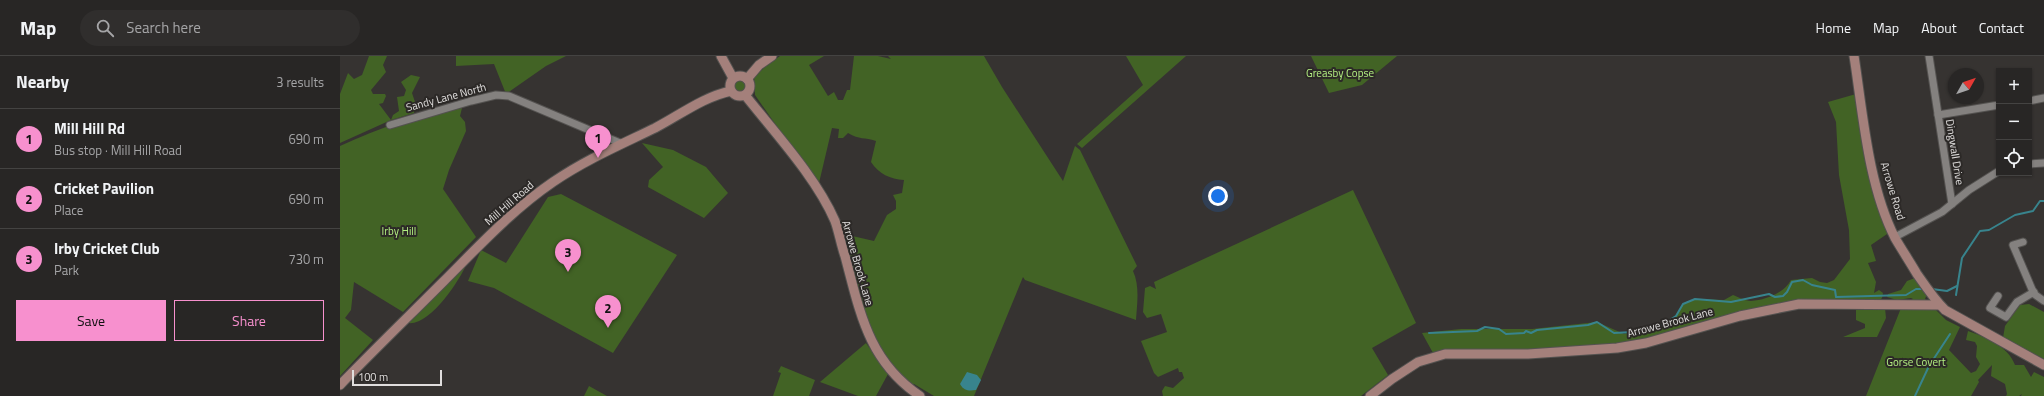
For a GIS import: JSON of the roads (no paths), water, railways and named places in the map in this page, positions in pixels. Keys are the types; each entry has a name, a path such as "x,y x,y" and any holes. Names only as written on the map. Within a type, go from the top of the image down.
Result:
{"street":[{"path":"721,56 733,78"},
{"path":"747,79 759,65 772,56"},
{"name":"Arrowe Road","path":"1854,56 1872,164 1881,201 1895,237 1927,289 1939,305 1955,317 2044,366"},
{"name":"Dingwall Drive","path":"1929,56 1952,204"},
{"path":"741,76 747,79 750,87 745,95 739,96 731,91 730,85 733,78 741,76"},
{"name":"Mill Hill Road","path":"340,385 508,218 552,183 574,168 620,143 655,128 701,102 719,94 731,91"},
{"name":"Sandy Lane North","path":"390,125 471,101 496,95 509,96 620,143"},
{"name":"Arrowe Brook Lane","path":"745,95 816,185 835,221 864,325 883,362 906,386 920,396"},
{"path":"2032,100 2044,98"},
{"path":"1938,115 1996,105"},
{"path":"2032,164 2044,163"},
{"path":"1895,237 1926,222 1987,177 1996,172"},
{"path":"2023,242 2013,245 2034,292 2044,301"},
{"path":"1998,296 1990,308 2006,317 2017,302 2034,292"},
{"name":"Arrowe Brook Lane","path":"1370,396 1418,362 1445,354 1528,354 1617,348 1646,343 1740,316 1798,304 1939,305"}],"water":[{"path":"967,372 977,375 981,380 976,390 967,390 960,384"}],"waterway":[{"path":"1956,295 1962,258 1980,231 1989,230 2015,215 2033,211 2040,201 2044,201"},
{"path":"1429,333 1477,331 1485,327 1499,329 1506,334 1524,333 1526,331 1531,333 1537,330 1588,325 1597,322 1614,333 1652,331 1676,316 1683,304 1695,299 1731,302 1769,294 1775,297 1783,296 1787,292 1792,282 1803,280 1812,285 1835,290 1836,297 1906,295 1916,289 1924,289"},
{"path":"1932,289 1947,291 1957,286"},
{"path":"1915,396 1929,366 1950,334"}],"place":[{"name":"Mill Hill Rd","path":"598,158"},
{"name":"Irby Cricket Club","path":"568,272"},
{"name":"Cricket Pavilion","path":"608,328"}],"park label":[{"name":"Greasby Copse","path":"1340,73"},
{"name":"Irby Hill","path":"399,231"},
{"name":"Gorse Covert","path":"1916,362"}]}
